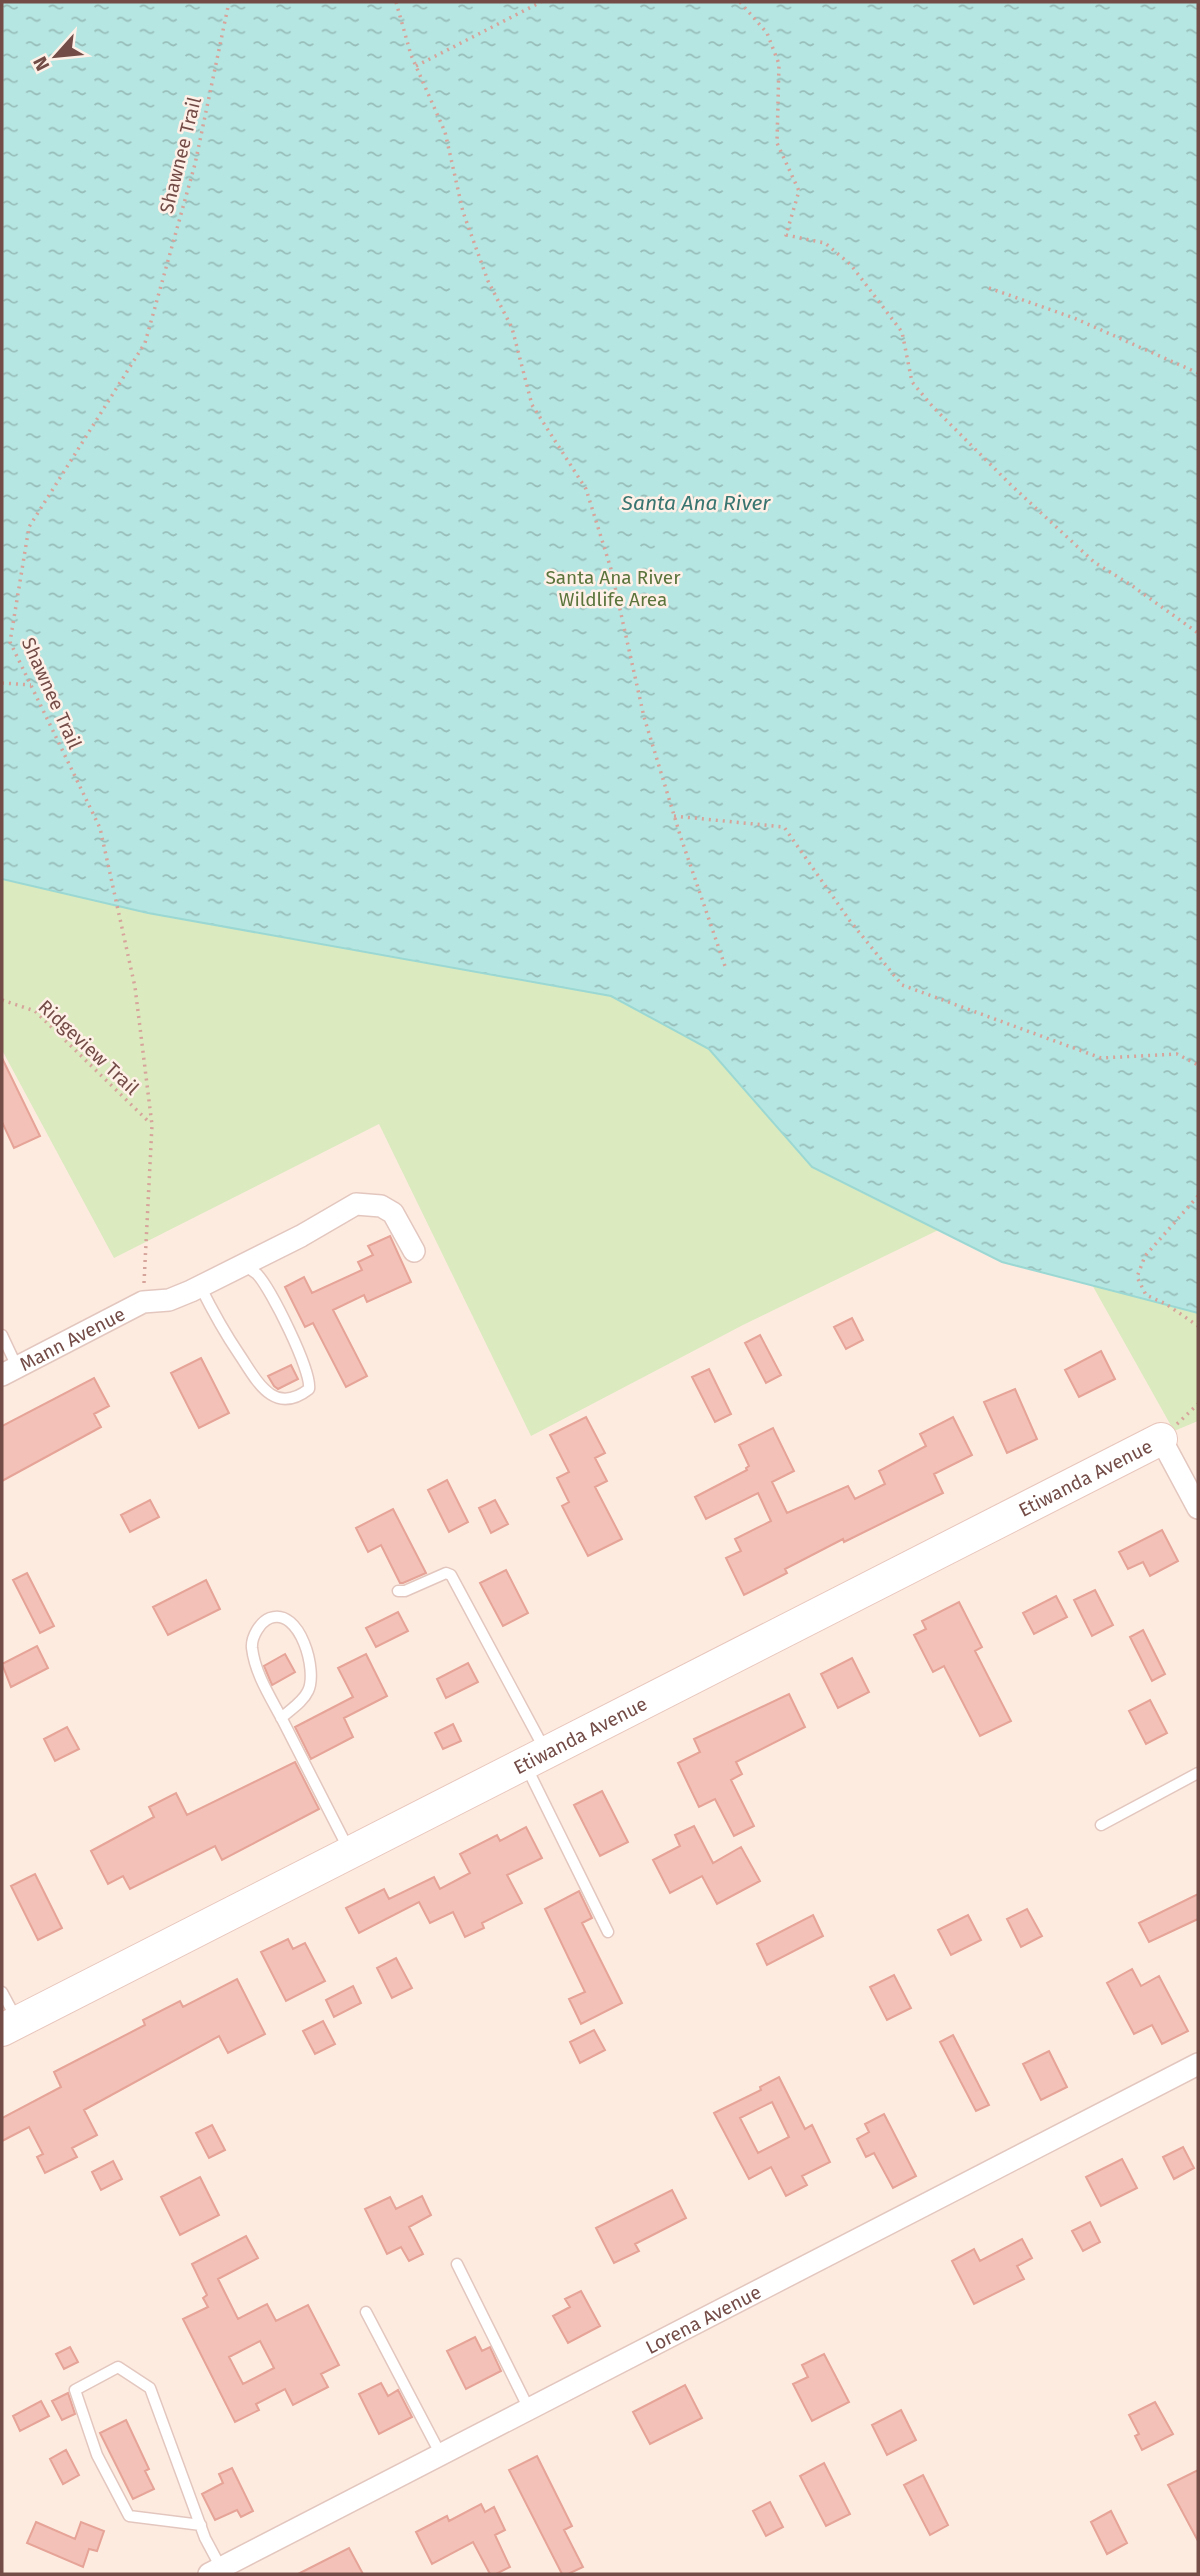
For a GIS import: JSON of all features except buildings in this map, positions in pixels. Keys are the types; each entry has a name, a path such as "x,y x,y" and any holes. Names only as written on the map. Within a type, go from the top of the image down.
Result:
{"street":[{"name":"Mann Avenue","path":"10,1371 143,1302 169,1300 200,1286 356,1204 380,1206 393,1213 414,1251"},
{"path":"1161,1439 1198,1507"},
{"name":"Etiwanda Avenue","path":"6,2009 350,1853 1161,1439"},
{"name":"Lorena Avenue","path":"215,2571 1198,2064"}],"lane":[{"path":"200,1286 224,1332 254,1380 271,1394 285,1399 300,1396 309,1389 310,1381 305,1365 273,1298 258,1275 244,1264"},
{"path":"2,1335 10,1371"},
{"path":"398,1591 405,1591 446,1573 451,1576 536,1758 608,1932"},
{"path":"281,1718 307,1692 312,1674 309,1655 300,1636 294,1626 281,1617 269,1618 257,1630 251,1644 256,1669 281,1718 350,1853"},
{"path":"1101,1825 1198,1773"},
{"path":"457,2264 529,2409"},
{"path":"366,2312 441,2455"},
{"path":"201,2525 129,2516 97,2455 75,2390 118,2367 150,2388 201,2525 215,2571"}],"path":[{"name":"Shawnee Trail","path":"143,1302 152,1125 135,987 100,828 10,642 29,527 145,343 195,164 229,2"},
{"path":"396,2 416,66 445,132 463,212 488,281 512,328 532,405 586,489 611,569 644,718 726,969"},
{"path":"416,66 541,2"},
{"path":"740,2 766,33 779,64 777,143 799,191 786,235 825,243 850,265 902,332 912,382 933,407 1012,486 1094,562 1198,633"},
{"path":"989,288 1074,318 1198,373"},
{"path":"2,683 31,685"},
{"path":"674,816 784,827 850,921 902,985 1101,1058 1177,1054 1198,1065"},
{"name":"Ridgeview Trail","path":"2,1000 35,1011 152,1125"},
{"path":"1198,1196 1145,1256 1137,1277 1146,1295 1166,1304 1198,1326"}],"green space":[{"name":"Santa Ana River","path":"2,2 1198,2 1198,1421 1174,1431 1035,1183 743,1325 531,1436 379,1124 114,1258 2,1050"}],"water":[{"name":"Santa Ana River","path":"2,2 1198,2 1198,1313 1002,1262 812,1167 709,1049 611,996 148,913 2,879"}],"park label":[{"name":"Santa Ana River Wildlife Area","path":"613,588"}]}
